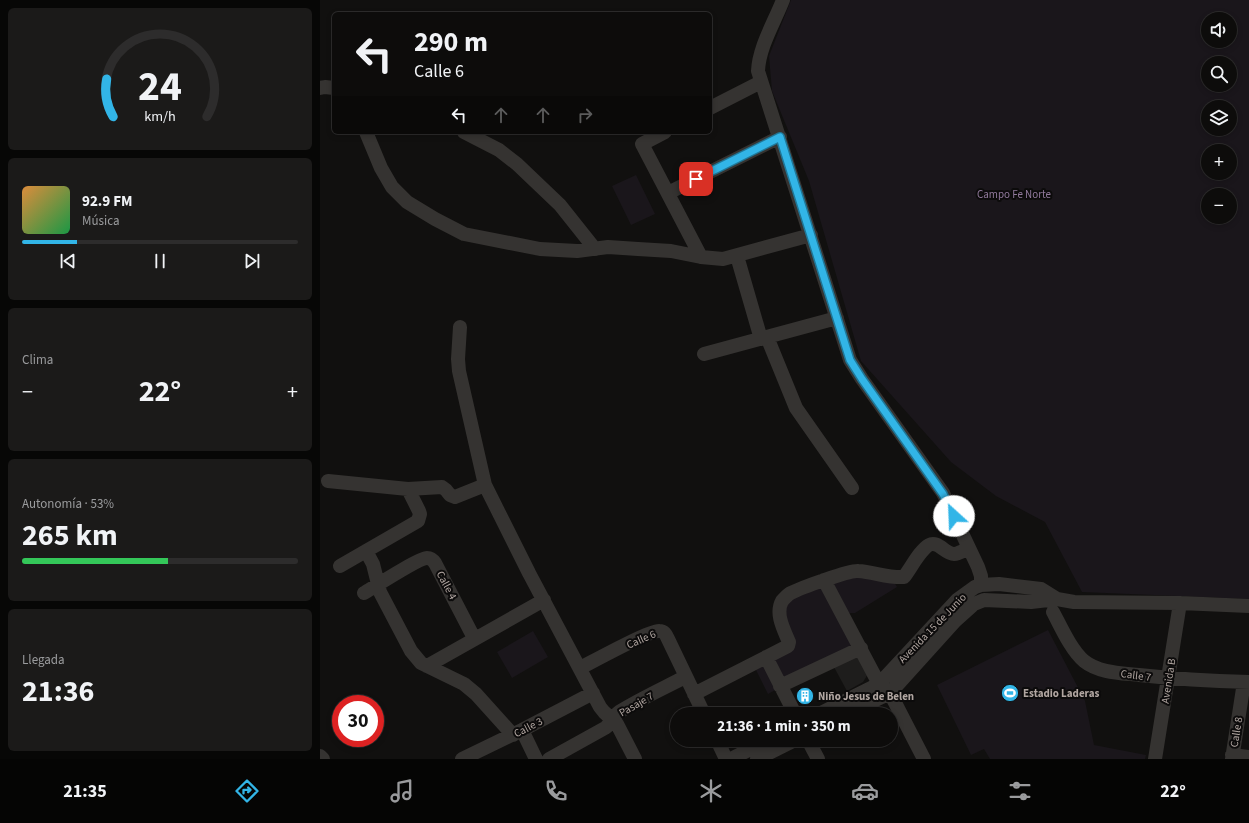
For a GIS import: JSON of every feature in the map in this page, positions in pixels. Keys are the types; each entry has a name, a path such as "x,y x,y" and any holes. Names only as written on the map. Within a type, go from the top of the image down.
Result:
{"street":[{"path":"783,0 759,60 758,71 850,360 943,494 978,567 981,576 981,585"},
{"path":"712,107 761,82"},
{"path":"320,88 332,88"},
{"path":"367,134 381,168 392,187 407,202 464,234 540,249 577,251 608,247 671,251 701,257 723,259 811,235"},
{"path":"468,134 499,150 517,164 560,205 595,249"},
{"path":"660,134 642,144 701,257"},
{"path":"668,193 780,137"},
{"path":"737,256 764,338 796,408 852,488"},
{"path":"704,354 837,318"},
{"path":"460,327 458,359 459,371 485,485 593,694 604,712 617,724 635,759"},
{"path":"328,481 408,488 442,487 450,496 455,497 485,485"},
{"path":"340,566 418,521 420,514 408,488"},
{"path":"694,694 788,646 789,642 780,619 782,602 790,593 824,580 857,571 895,578 904,577 928,546 933,544 952,554 956,554 968,548"},
{"path":"366,551 373,564 378,585 410,651 416,659 426,666 464,684 518,732 536,759"},
{"name":"Calle 4","path":"364,593 426,558 432,560 474,638"},
{"path":"824,580 860,648 885,688 924,759"},
{"name":"Avenida 15 de Junio","path":"837,707 885,688 957,600 969,590 981,585 999,584 1030,587 1041,589 1055,605"},
{"path":"426,666 544,600"},
{"name":"Avenida 15 de Junio","path":"857,707 885,688 974,604 984,600 1031,602 1055,605 1074,602 1180,603 1249,606"},
{"name":"Avenida B","path":"1155,759 1180,603"},
{"name":"Calle 7","path":"1055,605 1075,652 1084,661 1096,668 1114,672 1168,678 1246,682"},
{"name":"Calle 6","path":"580,668 644,636 659,631 665,633 700,707"},
{"path":"780,686 860,648"},
{"path":"766,657 791,707"},
{"name":"Pasaje 7","path":"549,759 605,728 615,716 624,709 685,677"},
{"name":"Calle 8","path":"1232,757 1246,682"},
{"name":"Calle 3","path":"462,759 593,694"},
{"path":"720,747 726,759"},
{"path":"731,759 754,747"},
{"path":"757,759 781,747"},
{"path":"812,747 818,759"},
{"path":"320,756 323,759"},
{"path":"1232,757 1249,757"}],"shaded area":[{"path":"857,655 868,674 863,682 847,691 834,667"}],"green space":[{"name":"Campo Fe Norte","path":"791,0 1249,0 1249,599 1082,592 1045,522 996,496 951,462 861,361 809,181 772,91 769,56"},
{"path":"636,175 655,214 631,225 612,186"},
{"path":"844,575 894,582 897,587 855,613 848,613 844,609 832,581"},
{"path":"822,586 854,644 783,680 772,657 794,647 783,603"},
{"name":"Estadio Laderas","path":"1048,630 1085,701 1094,745 1146,755 1145,759 990,759 984,749 971,755 937,685"},
{"path":"533,631 548,657 512,678 497,652"},
{"path":"765,665 777,689 768,694 756,670"}],"place":[{"name":"Estadio Laderas","path":"1010,693"},
{"name":"Niño Jesus de Belen","path":"805,696"}],"route":[{"path":"696,179 780,137 850,360 924,465 943,494 954,516"}]}
